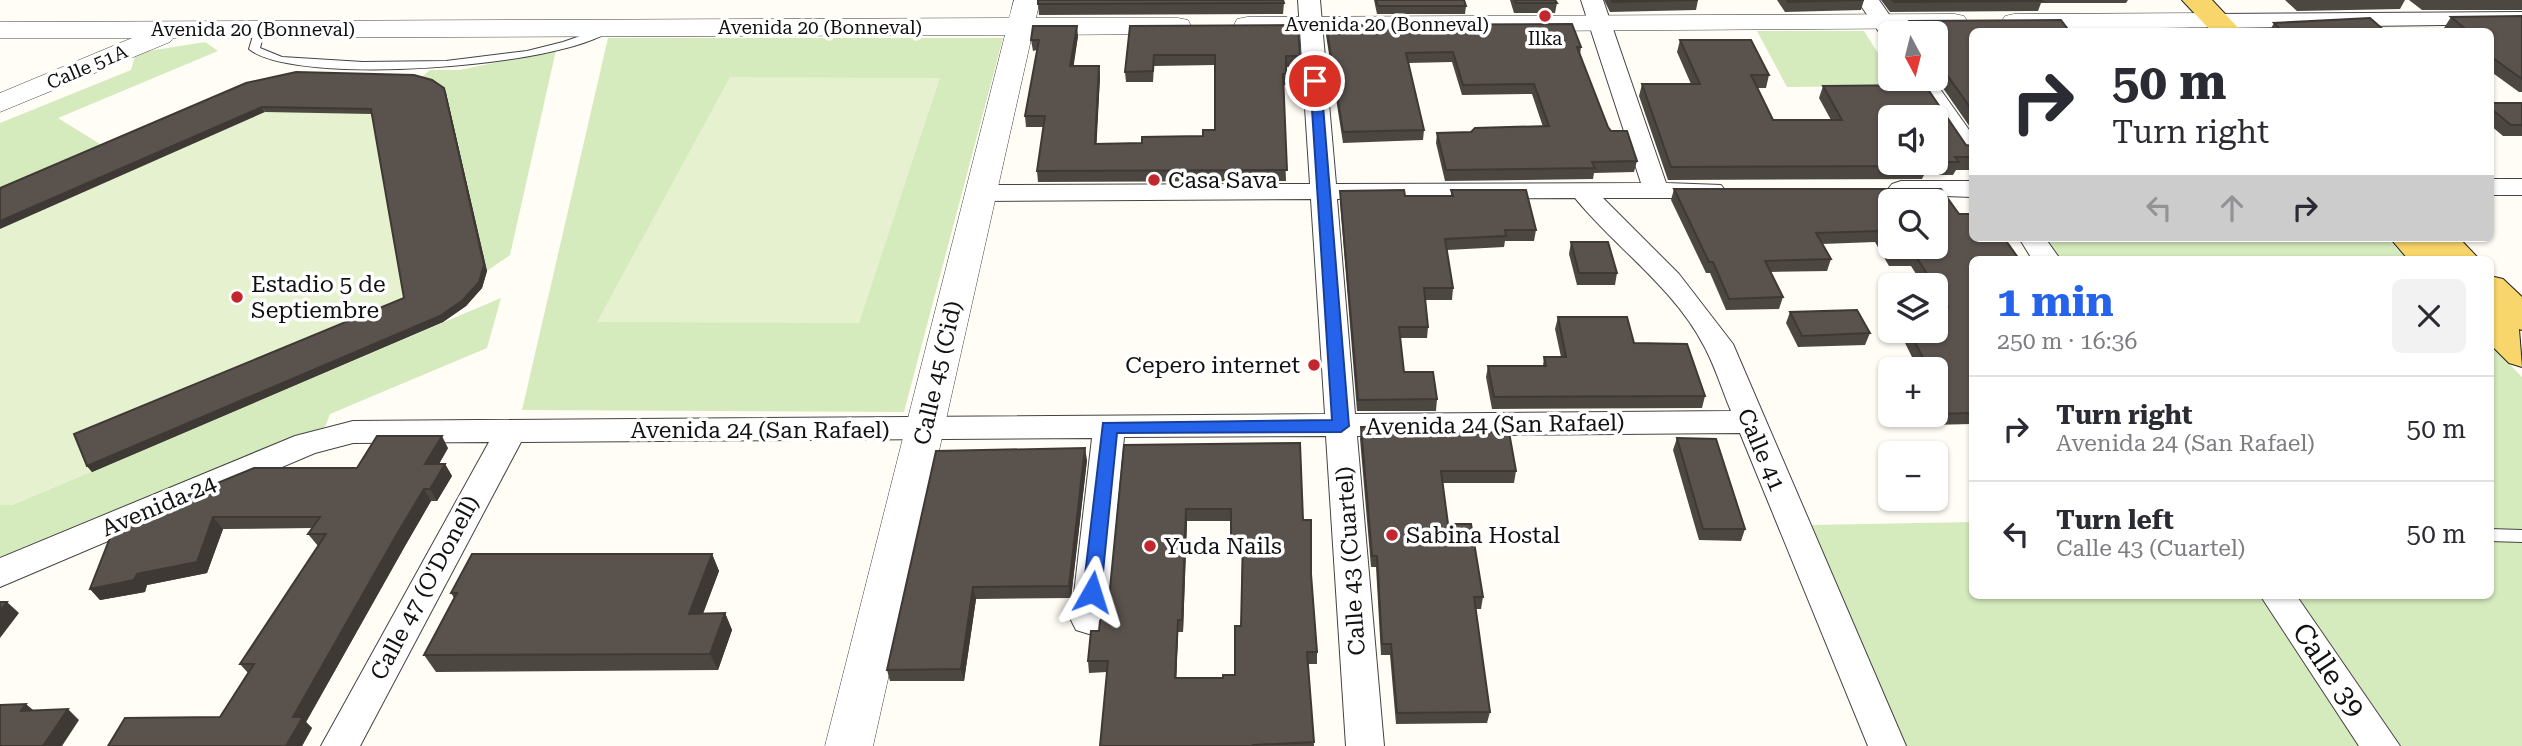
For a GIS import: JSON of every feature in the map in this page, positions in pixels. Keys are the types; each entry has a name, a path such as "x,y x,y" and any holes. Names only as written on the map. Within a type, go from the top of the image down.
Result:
{"main road":[{"path":"2169,0 2207,21"},
{"path":"2411,242 2425,256"},
{"path":"2443,242 2458,256"},
{"path":"2494,292 2522,318"},
{"path":"2494,326 2522,354"}],"street":[{"path":"1868,0 1883,21"},
{"path":"1597,11 1656,190"},
{"name":"Avenida 20 (Bonneval)","path":"1228,25 1310,13 1597,11 1878,27"},
{"name":"Avenida 20 (Bonneval)","path":"0,30 612,28 1023,13 1200,26"},
{"name":"Calle 45 (Cid)","path":"849,746 1023,13"},
{"name":"Calle 43 (Cuartel)","path":"1310,13 1365,746"},
{"name":"Avenida 20 (Bonneval)","path":"1948,24 1983,22 2086,27 2207,21 2522,19"},
{"name":"Calle 51A","path":"0,103 174,30"},
{"path":"1931,91 1969,147"},
{"path":"2494,187 2522,187"},
{"path":"1876,189 1969,189"},
{"name":"Calle 41","path":"1582,190 1606,219 1650,260 1695,310 1718,344 1887,746"},
{"path":"981,193 1738,190"},
{"name":"Avenida 24 (San Rafael)","path":"319,440 353,432 1749,422"},
{"path":"1089,620 1109,427"},
{"name":"Calle 47 (O'Donell)","path":"340,746 511,431"},
{"name":"Avenida 24","path":"0,573 319,440"},
{"name":"Calle 39","path":"2280,599 2381,746"}],"lane":[{"path":"260,29 254,49 280,61 454,66 565,45 612,28"},
{"path":"2494,535 2522,536"}],"green space":[{"path":"1757,31 1864,31 1878,53 1878,86 1787,87"},
{"path":"608,38 1003,38 904,412 522,410"},
{"path":"205,42 218,51 58,118 108,149 0,196 0,123 131,70 136,53"},
{"path":"556,50 510,255 487,271 446,93 417,81 430,70 460,70"},
{"path":"730,77 940,78 859,323 597,322"},
{"name":"Estadio 5 de Septiembre","path":"249,88 446,93 487,271 482,288 443,322 12,505 0,505 0,196"},
{"path":"2047,242 2391,242 2404,256 2056,256"},
{"path":"501,298 487,348 330,414 325,427 0,564 0,505 12,505"},
{"path":"2494,348 2522,377 2522,746 1901,746 1811,525 1969,522 1969,599 2494,599"}],"building":[{"path":"1038,0 1283,0 1284,3 1038,4"},
{"path":"1376,0 1464,0 1466,6 1378,6"},
{"path":"1515,0 1555,0 1557,3 1516,3"},
{"path":"1611,0 1698,0 1612,2"},
{"path":"1787,0 1864,0 1788,2"},
{"path":"1892,0 2041,0 2042,1 1894,2"},
{"path":"2522,16 2522,79 2494,59 2494,28 2464,28 2451,17"},
{"path":"2370,18 2381,28 2279,28 2274,23"},
{"path":"2061,20 2067,28 1969,28 1969,106 1948,76 1948,21 1909,21"},
{"path":"1572,24 1581,47 1577,47 1608,127 1611,131 1627,131 1637,161 1592,162 1595,168 1446,170 1437,133 1471,132 1475,128 1549,126 1534,84 1463,85 1453,52 1406,53 1424,130 1343,132 1326,25"},
{"path":"1298,25 1300,56 1286,56 1286,74 1283,74 1287,170 1037,171 1045,116 1025,116 1039,40 1031,40 1033,26 1077,26 1070,66 1099,66 1095,144 1142,143 1142,137 1203,136 1203,130 1215,130 1215,55 1154,55 1153,71 1125,72 1130,26"},
{"path":"1680,40 1751,40 1769,75 1751,75 1773,120 1842,120 1823,86 1878,85 1878,91 1929,91 1939,105 1878,105 1878,166 1671,167 1642,84 1700,84"},
{"path":"296,72 414,75 432,80 444,88 484,265 479,282 463,300 440,316 87,466 74,434 404,298 371,109 262,107 0,221 0,188 246,83"},
{"path":"2494,103 2522,103 2522,125 2511,125 2494,111"},
{"path":"1948,119 1969,146 1969,157 1955,157 1959,162 1948,162"},
{"path":"1674,189 1878,189 1878,231 1816,233 1831,259 1765,261 1783,297 1729,299 1713,262 1709,262"},
{"path":"1404,190 1405,196 1453,196 1451,190 1526,190 1536,230 1505,230 1506,236 1445,239 1453,288 1424,288 1428,327 1399,327 1404,372 1433,372 1437,399 1358,400 1340,191"},
{"path":"1948,199 1959,214 1969,214 1969,242 2007,242 2017,256 1969,256 1969,413 1948,414 1948,357 1923,357 1915,343 1948,343 1948,273 1926,273 1918,259 1948,259"},
{"path":"1571,242 1608,242 1617,273 1579,273"},
{"path":"1857,310 1870,333 1802,336 1790,312"},
{"path":"1558,317 1627,317 1634,343 1687,344 1705,396 1494,397 1488,366 1546,366 1544,357 1566,357"},
{"path":"1441,426 1442,433 1509,432 1516,471 1441,471 1448,524 1471,524 1483,597 1474,597 1490,712 1397,713 1391,644 1382,644 1377,556 1372,556 1361,427"},
{"path":"377,436 442,436 425,464 445,464 430,489 424,489 293,717 303,717 286,746 108,746 125,718 220,717 254,664 240,664 326,534 308,534 320,517 213,517 197,562 137,574 134,580 90,589 115,525 254,468 357,468"},
{"path":"1677,438 1716,439 1745,529 1703,529"},
{"path":"1300,443 1303,520 1311,520 1311,574 1317,652 1307,652 1314,742 1253,746 1100,746 1108,661 1088,661 1091,631 1099,631 1100,621 1108,609 1124,445","holes":["1186,509 1231,509 1231,540 1243,540 1241,626 1235,626 1235,675 1223,675 1223,678 1175,678 1178,620 1182,620"]},
{"path":"1085,448 1069,586 973,587 961,669 887,670 936,451"},
{"path":"472,554 712,554 689,614 725,613 710,654 424,655 457,593 451,593"},
{"path":"0,602 7,602 0,611"},
{"path":"26,704 21,711 68,709 43,746 0,746 0,705"}],"place":[{"name":"Ilka","path":"1545,16"},
{"name":"Casa Sava","path":"1154,180"},
{"name":"Estadio 5 de Septiembre","path":"237,297"},
{"name":"Cepero internet","path":"1314,365"},
{"name":"Sabina Hostal","path":"1392,535"},
{"name":"Yuda Nails","path":"1150,546"}],"route":[{"path":"1092,592 1109,427 1341,426 1315,81"}]}
